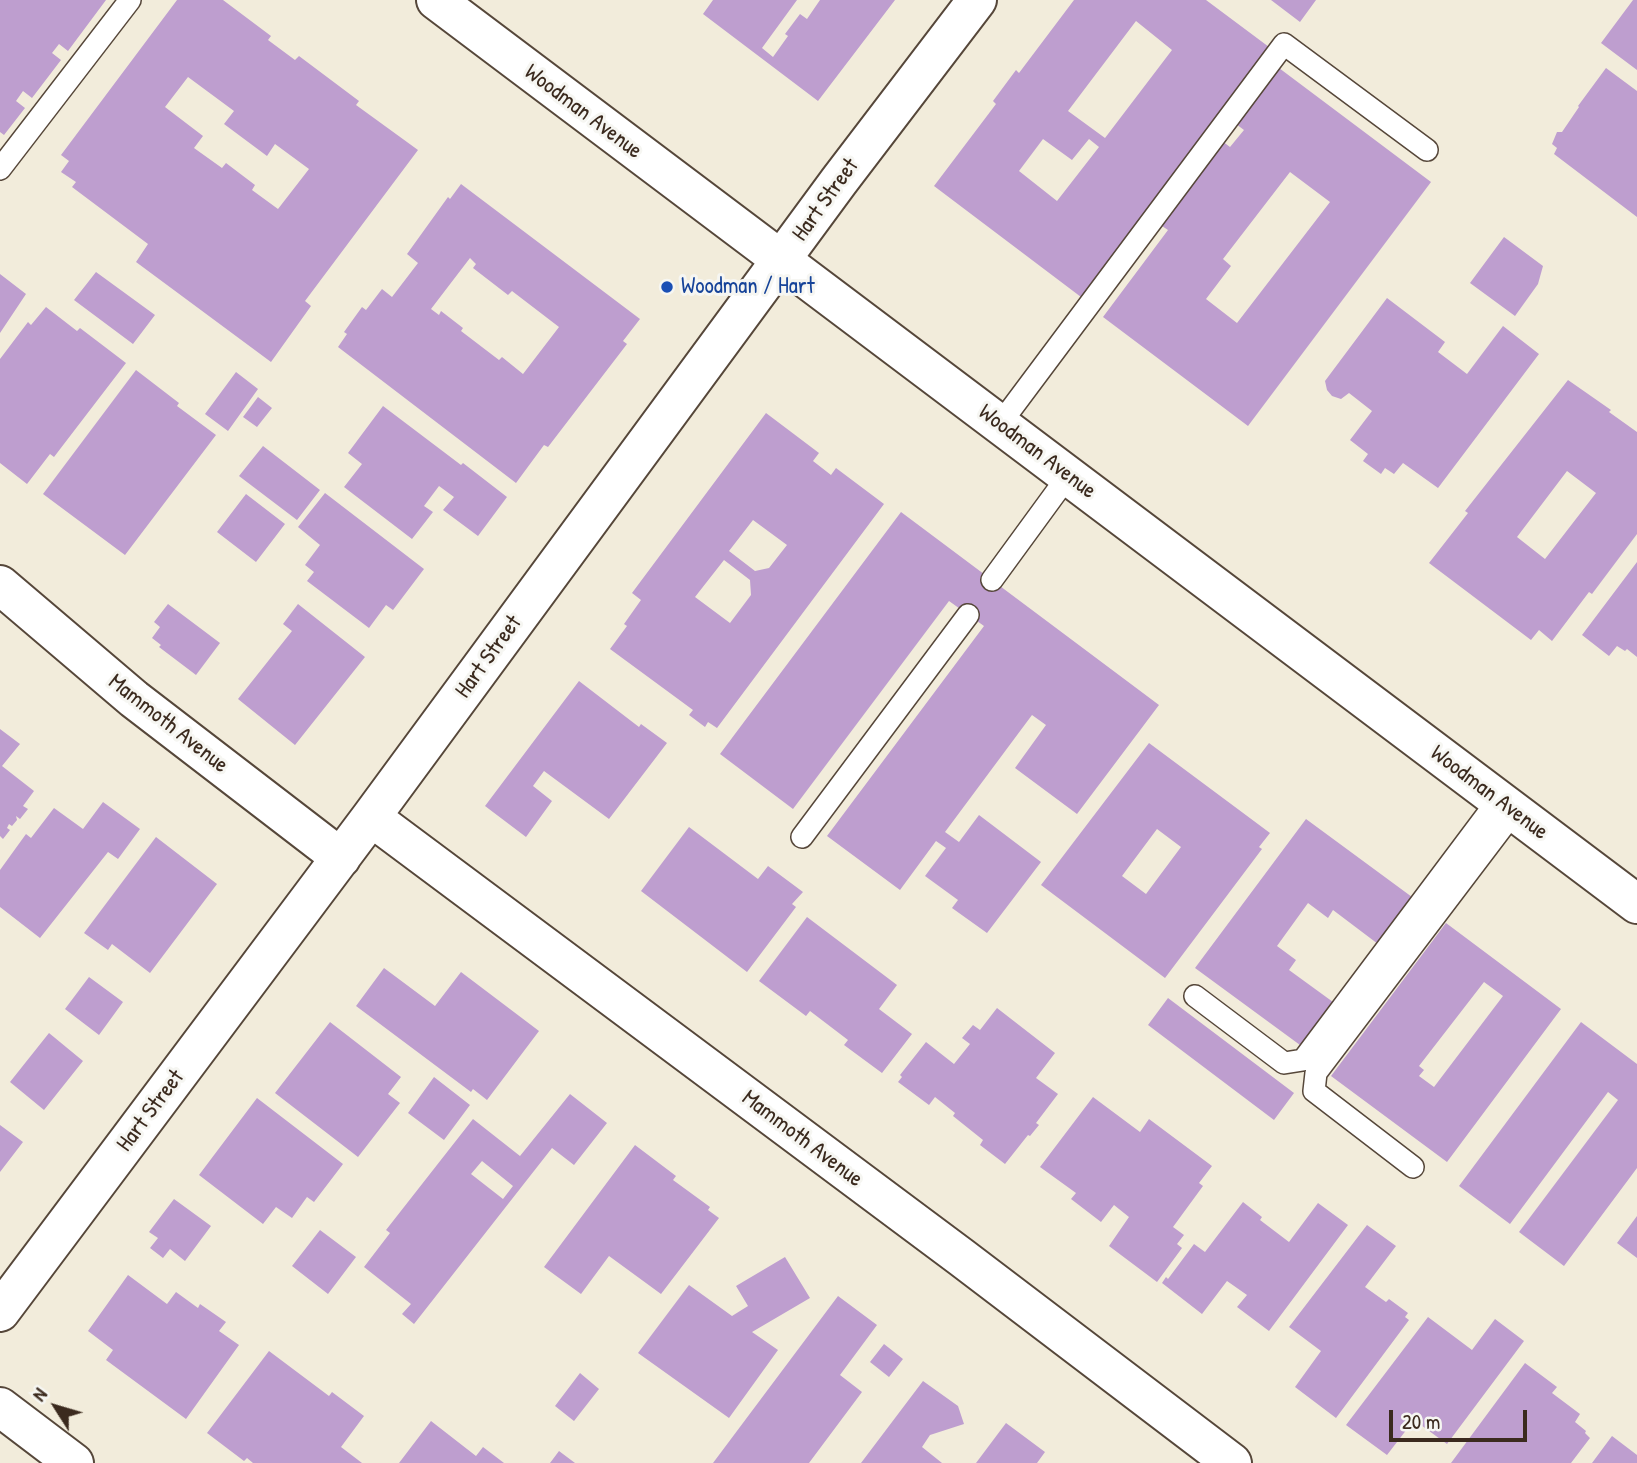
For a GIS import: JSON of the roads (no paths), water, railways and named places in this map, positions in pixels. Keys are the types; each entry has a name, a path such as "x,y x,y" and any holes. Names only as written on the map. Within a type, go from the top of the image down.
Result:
{"street":[{"name":"Woodman Avenue","path":"436,0 1637,904"},
{"name":"Hart Street","path":"0,1312 341,858 977,0"},
{"name":"Mammoth Avenue","path":"0,585 134,699 341,858"},
{"name":"Mammoth Avenue","path":"371,817 961,1257 1232,1463"},
{"path":"0,1407 74,1463"}],"lane":[{"path":"1,170 130,0"},
{"path":"1000,424 1284,44 1427,150"},
{"path":"992,580 1068,476"},
{"path":"802,837 968,615"},
{"path":"1195,996 1284,1063 1303,1060 1506,806"},
{"path":"1413,1167 1314,1091 1316,1073 1506,806"}],"place":[{"name":"Woodman / Hart","path":"667,287"}]}
